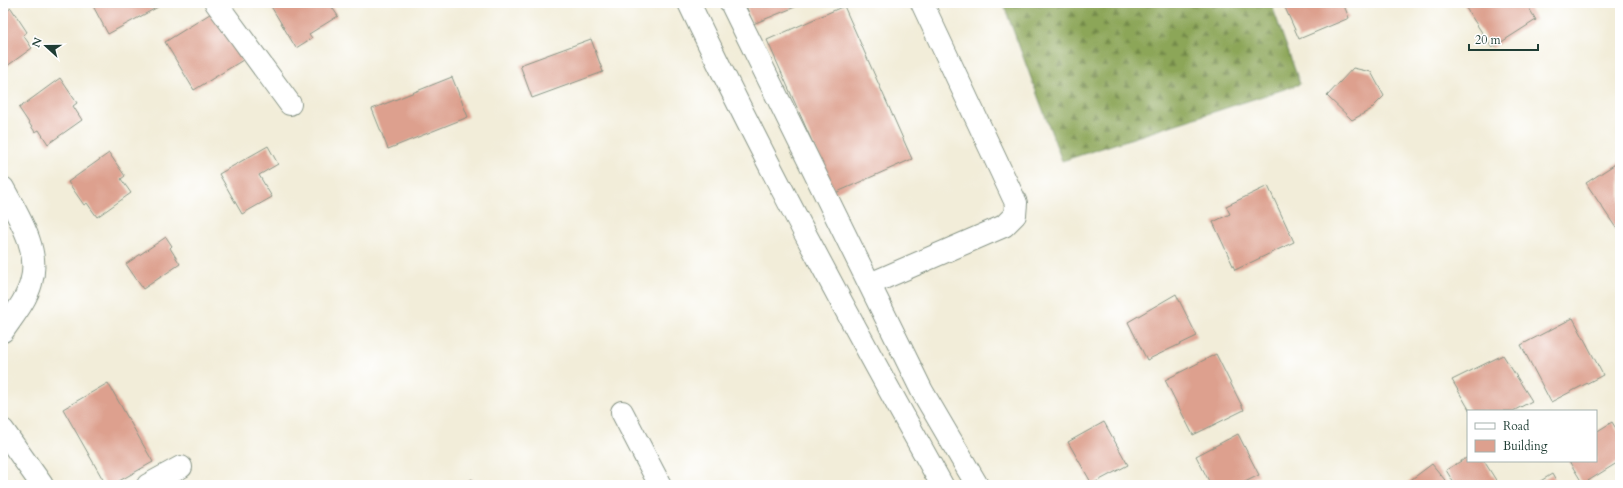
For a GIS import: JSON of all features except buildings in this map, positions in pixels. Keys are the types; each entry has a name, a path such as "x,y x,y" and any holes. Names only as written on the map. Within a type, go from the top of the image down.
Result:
{"street":[{"path":"216,3 290,104"},
{"path":"689,3 785,196 859,336 942,485"},
{"path":"731,3 922,391 977,485"},
{"path":"870,284 1004,226 1015,215 1016,203 922,3"},
{"path":"3,188 26,230 33,257 31,283 20,307 3,331"},
{"path":"622,412 660,485"},
{"path":"3,430 42,485"},
{"path":"148,485 181,467"}],"green space":[{"path":"1003,3 1271,3 1300,84 1062,161"}]}
